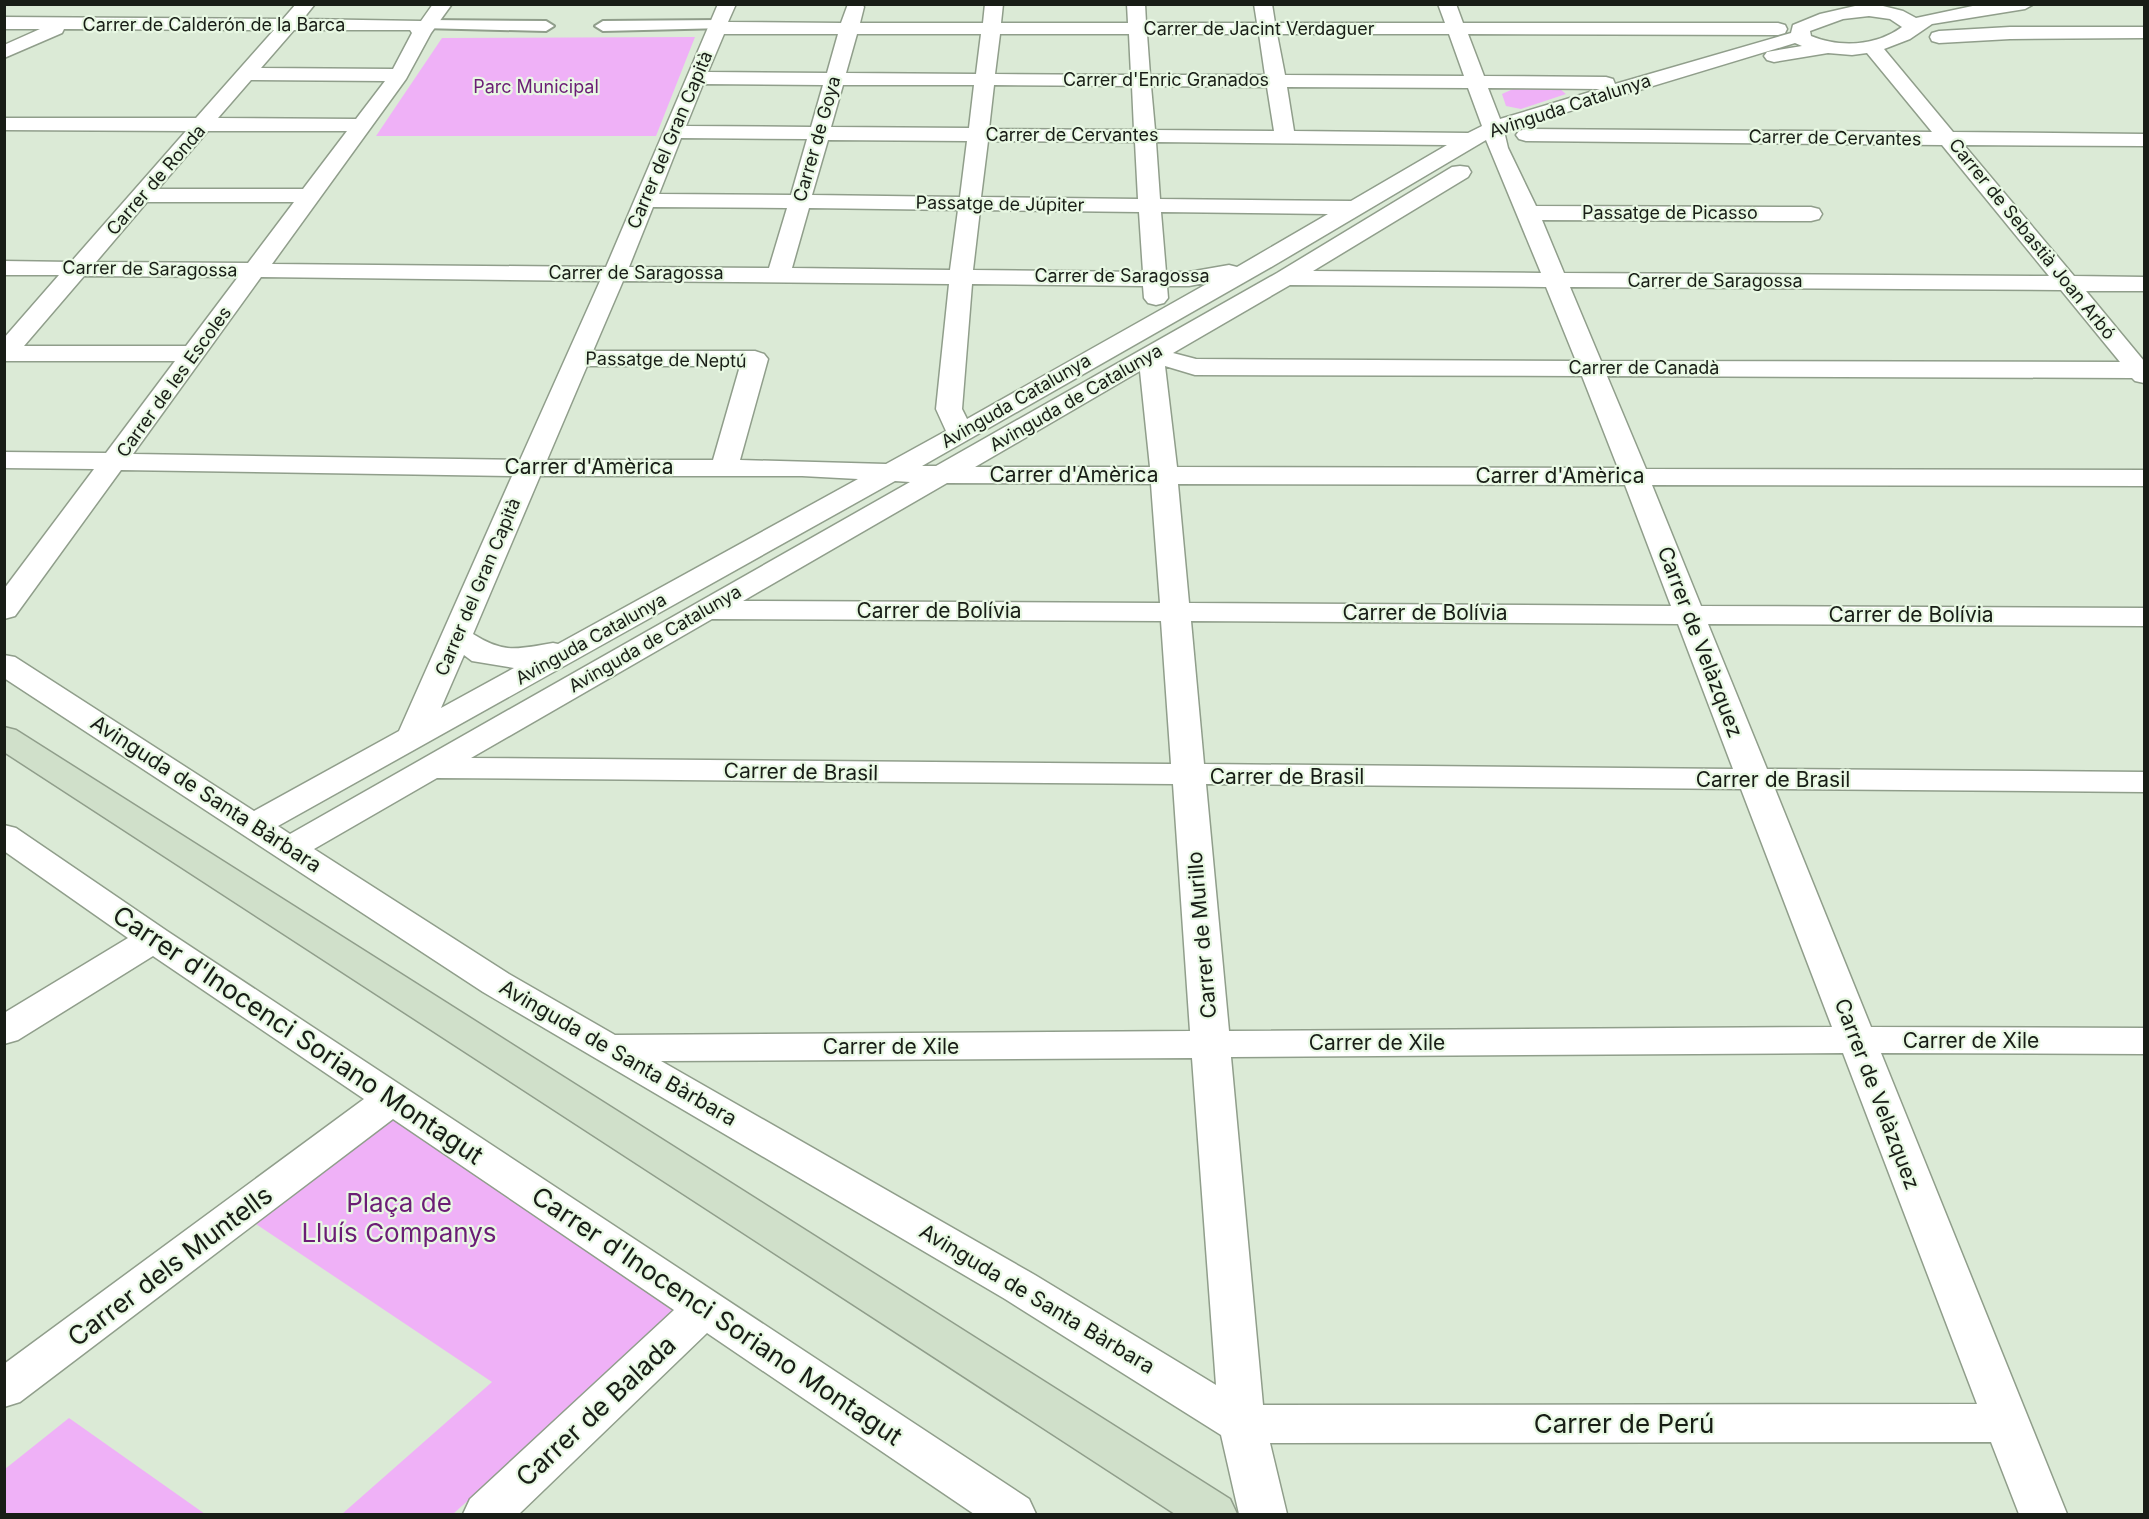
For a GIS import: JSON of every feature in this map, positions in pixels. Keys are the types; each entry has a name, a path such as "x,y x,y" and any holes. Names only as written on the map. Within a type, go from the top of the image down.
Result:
{"street":[{"path":"4,52 63,25 68,15 90,4"},
{"name":"Carrer de Ronda","path":"5,353 306,4"},
{"name":"Carrer de les Escoles","path":"4,610 399,75 425,28 443,4"},
{"name":"Carrer de Goya","path":"779,274 855,4"},
{"path":"960,433 949,409 961,276 994,4"},
{"name":"Carrer de Murillo","path":"1136,4 1154,278 1154,338 1210,1044 1242,1424 1263,1515"},
{"path":"1263,4 1285,137"},
{"path":"1885,13 1953,4"},
{"path":"1907,30 1927,20 2025,4"},
{"name":"Avinguda Catalunya","path":"255,825 960,433 1154,338 1265,261 1354,208 1497,137 1636,84 1800,32 1840,9 1885,13"},
{"path":"1599,13 1609,30"},
{"path":"1885,13 1910,21 1907,30"},
{"name":"Carrer de Jacint Verdaguer","path":"721,19 849,27 1267,29 1452,17 1609,30 1800,32"},
{"name":"Carrer de Velàzquez","path":"1452,17 1497,137 1635,476 2043,1515"},
{"name":"Carrer del Gran Capità","path":"412,738 615,272 721,19"},
{"name":"Carrer de Calderón de la Barca","path":"4,23 415,25 425,28"},
{"path":"1907,30 1931,37 2010,33 2145,33"},
{"name":"Avinguda de Catalunya","path":"290,848 943,475 1154,338 1286,278 1497,137 1785,52 1872,47 1907,30"},
{"path":"1800,32 1802,39 1826,48"},
{"name":"Carrer de Sebastià Joan Arbó","path":"1872,47 2142,373"},
{"path":"248,74 399,75"},
{"name":"Carrer d'Enric Granados","path":"696,78 1636,84"},
{"path":"9,132 30,124 362,125"},
{"name":"Carrer de Cervantes","path":"673,132 2145,140"},
{"path":"143,195 310,196"},
{"name":"Passatge de Júpiter","path":"645,200 1354,208"},
{"name":"Passatge de Picasso","path":"1528,213 1811,214"},
{"name":"Carrer de Saragossa","path":"4,268 1189,279 1221,275 1265,261"},
{"name":"Carrer de Saragossa","path":"1286,278 2145,284"},
{"name":"Carrer de Canadà","path":"1154,338 1195,367 2142,373"},
{"path":"5,353 194,354"},
{"name":"Passatge de Neptú","path":"577,358 755,359 724,468"},
{"name":"Carrer d'Amèrica","path":"4,460 529,468 802,468 943,475 2145,478"},
{"name":"Carrer de Bolívia","path":"705,610 2145,617"},
{"path":"456,636 483,654 514,659 538,656 584,643"},
{"name":"Avinguda de Santa Bàrbara","path":"4,664 496,983 1020,1287 1242,1424"},
{"path":"4,737 1213,1515"},
{"name":"Carrer de Brasil","path":"429,768 2145,782"},
{"name":"Carrer d'Inocenci Soriano Montagut","path":"4,835 154,939 1012,1515"},
{"path":"4,1031 154,939"},
{"name":"Carrer de Xile","path":"609,1048 1856,1040 2145,1041"},
{"name":"Carrer dels Muntells","path":"4,1389 392,1099"},
{"name":"Carrer de Balada","path":"487,1515 705,1308"},
{"name":"Carrer de Perú","path":"1242,1424 2006,1423"}],"lane":[{"path":"603,26 721,19"},
{"path":"425,28 546,26"}],"green space":[{"name":"Parc Municipal","path":"695,37 656,136 376,136 442,38"},
{"path":"1513,89 1560,89 1566,94 1521,109 1506,106 1502,94"},
{"name":"Plaça de Lluís Companys","path":"391,1111 684,1306 453,1514 342,1514 492,1382 250,1220"},
{"path":"69,1418 205,1514 5,1514 5,1469"}]}
